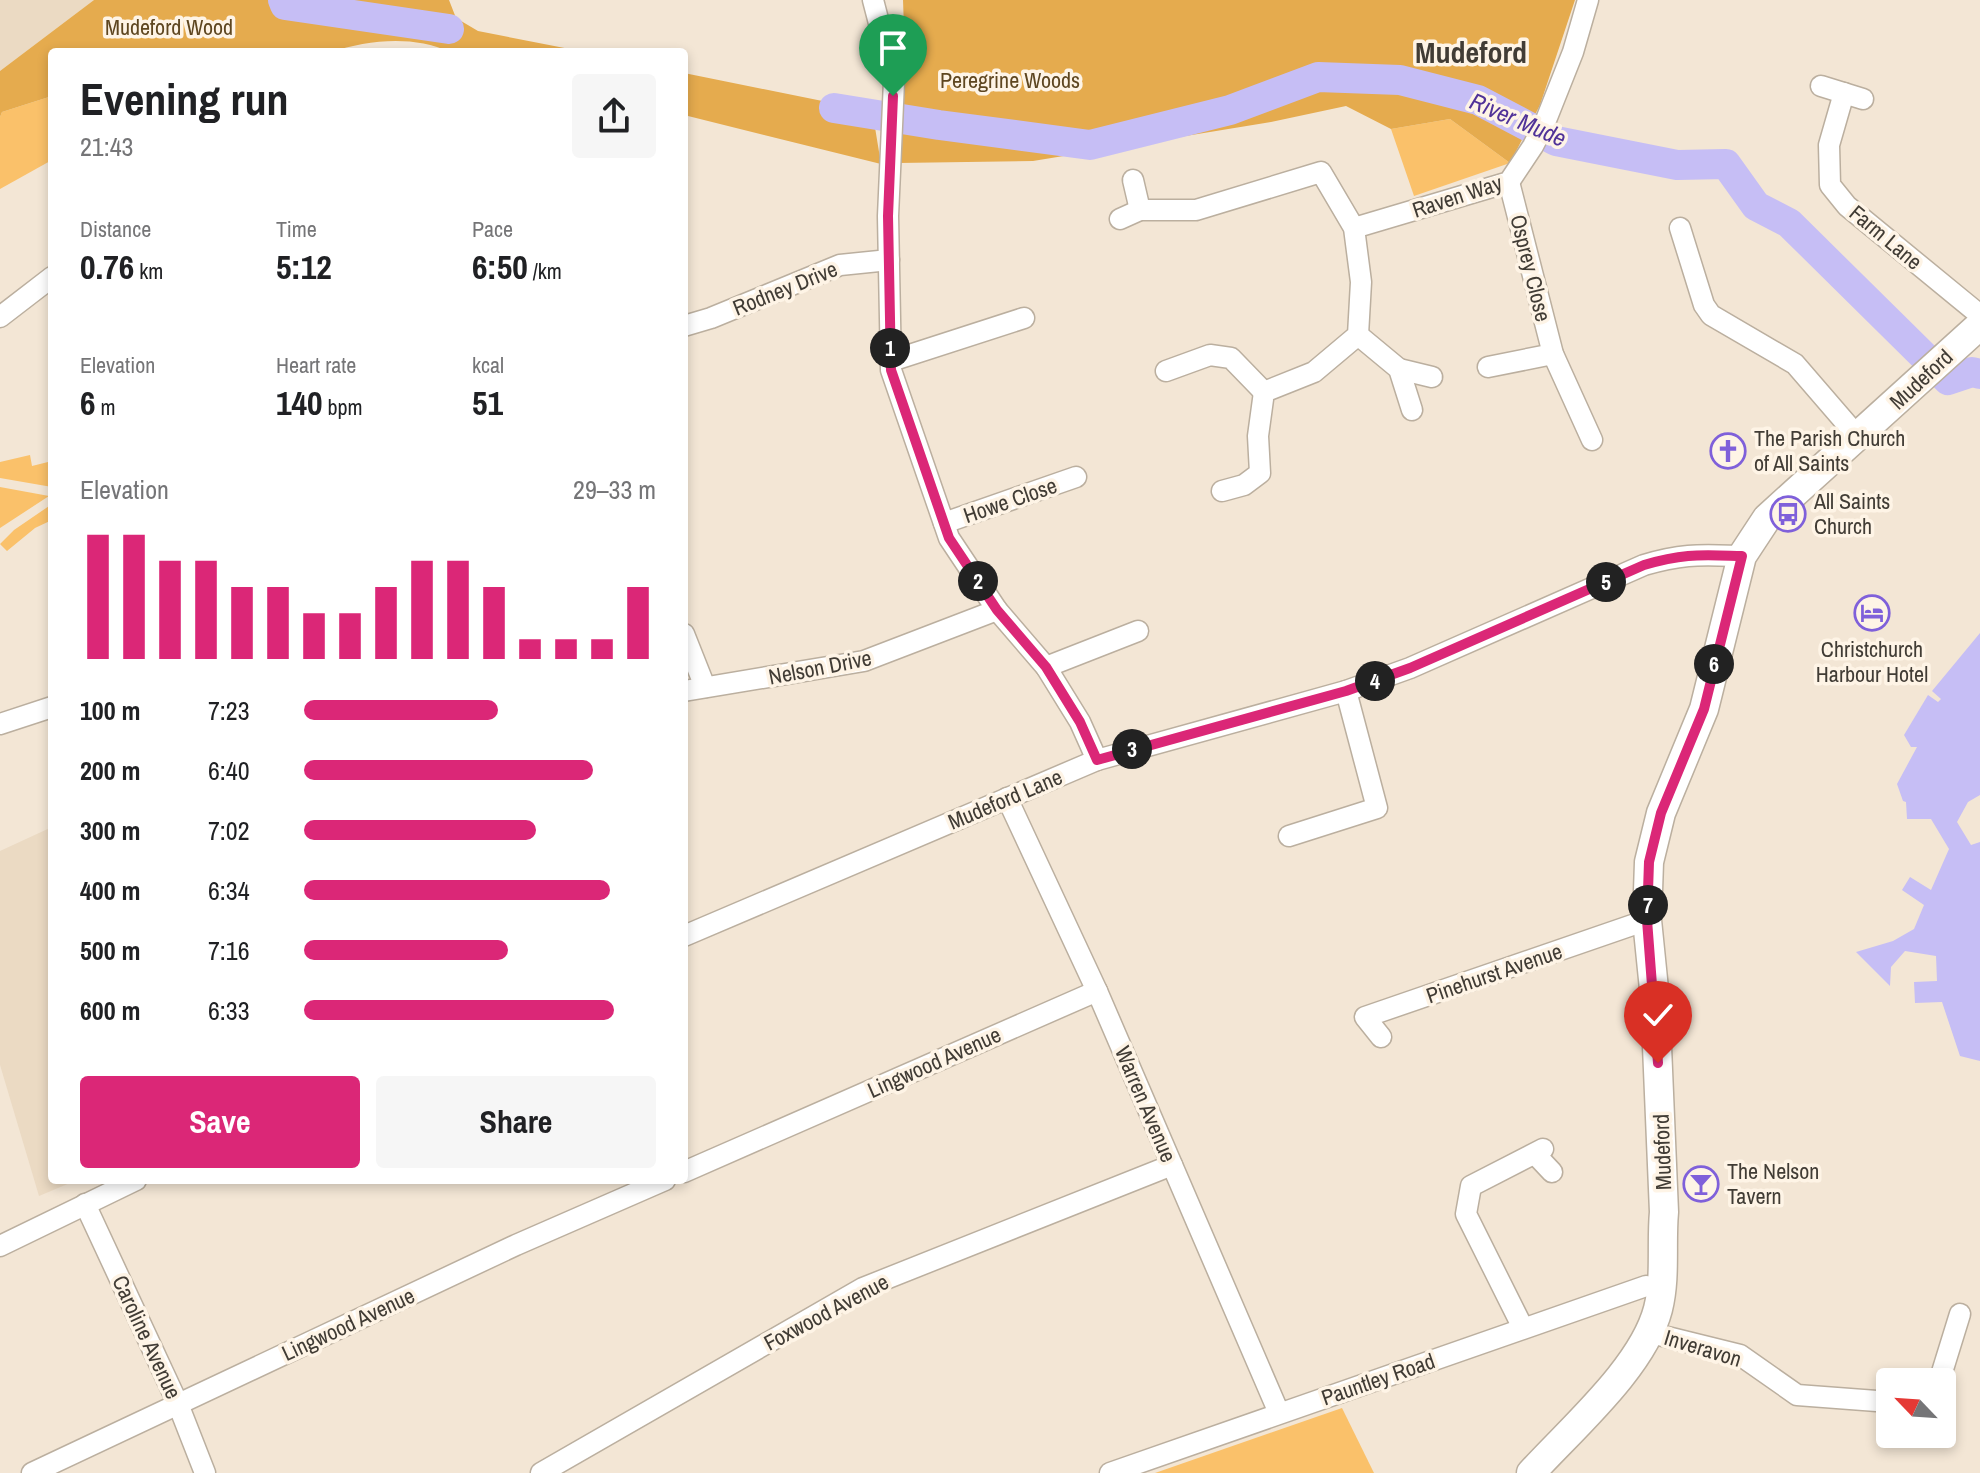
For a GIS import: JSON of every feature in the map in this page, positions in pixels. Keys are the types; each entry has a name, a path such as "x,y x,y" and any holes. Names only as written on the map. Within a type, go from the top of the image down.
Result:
{"street":[{"path":"873,0 894,81 889,260 891,370 949,538 997,610 1046,667 1080,722 1097,760"},
{"name":"Raven Way","path":"1354,228 1509,182 1539,134 1573,52 1588,0"},
{"name":"Farm Lane","path":"1821,86 1854,96 1829,145 1830,185 1847,206 1980,315"},
{"path":"1120,219 1140,210 1196,210 1321,172 1354,228 1361,282 1358,335 1314,372 1264,392"},
{"path":"1133,180 1140,210"},
{"name":"Osprey Close","path":"1509,182 1553,354 1592,440"},
{"path":"1680,228 1704,305 1711,315 1795,364 1858,437"},
{"name":"Rodney Drive","path":"688,325 840,265 889,260"},
{"path":"0,317 48,280"},
{"path":"891,361 1024,318"},
{"name":"Mudeford","path":"1531,1473 1636,1359 1651,1333 1663,1280 1661,1239 1664,1212 1657,1027 1647,920 1649,862 1661,813 1704,709 1742,556 1767,518 1980,325"},
{"path":"1358,335 1399,369 1432,377"},
{"path":"1488,367 1553,354"},
{"path":"1166,371 1210,355 1231,358 1264,392"},
{"path":"1399,369 1412,410"},
{"path":"1222,491 1244,485 1260,473 1258,436 1264,392"},
{"name":"Howe Close","path":"944,523 1076,477"},
{"name":"Mudeford Lane","path":"688,934 1097,760 1346,691 1410,668 1644,565 1693,553 1742,556"},
{"name":"Nelson Drive","path":"688,690 864,661 997,610"},
{"path":"1046,667 1138,631"},
{"path":"688,644 705,687"},
{"path":"1289,836 1377,808 1346,691"},
{"path":"0,724 48,708"},
{"name":"Warren Avenue","path":"1007,798 1097,991 1279,1413"},
{"name":"Pinehurst Avenue","path":"1381,1037 1365,1017 1647,920"},
{"name":"Lingwood Avenue","path":"688,1170 1097,991"},
{"path":"1523,1328 1466,1214 1471,1186 1539,1152 1552,1172"},
{"name":"Foxwood Avenue","path":"541,1473 863,1288 1172,1165"},
{"path":"0,1246 128,1184"},
{"name":"Lingwood Avenue","path":"32,1473 516,1245 656,1184"},
{"name":"Caroline Avenue","path":"85,1204 178,1404 205,1473"},
{"name":"Pauntley Road","path":"1110,1473 1646,1286"},
{"path":"1943,1368 1960,1314"},
{"name":"Inveravon","path":"1651,1333 1740,1355 1797,1395 1876,1401"}],"shaded area":[{"path":"0,0 94,0 0,71"},
{"path":"48,97 48,162 0,189 0,117 2,112"},
{"path":"1450,119 1510,163 1414,196 1391,129"},
{"path":"1976,360 1980,362 1980,382 1975,380 1938,388 1952,374"},
{"path":"30,455 32,466 48,462 48,486 0,478 0,462"},
{"path":"0,487 48,496 48,497 0,528"},
{"path":"48,507 48,522 35,528 7,551 0,544 14,530"},
{"path":"1980,633 1980,795 1968,802 1957,822 1971,845 1980,842 1980,1061 1960,1056 1942,1002 1915,1003 1914,982 1937,981 1936,956 1905,951 1891,967 1890,986 1856,952 1893,941 1914,929 1924,905 1902,890 1910,877 1931,890 1949,849 1931,819 1907,819 1906,802 1897,784 1917,747 1911,747 1904,735 1928,695 1938,702 1941,699 1932,691"},
{"path":"48,829 48,1184 68,1184 39,1196 0,1065 0,851"},
{"path":"1342,1408 1374,1473 1155,1473"}],"green space":[{"name":"Mudeford Wood","path":"94,0 449,0 456,18 478,31 565,48 439,48 421,43 390,41 348,48 48,48 48,97 2,112 0,117 0,71"},
{"name":"Peregrine Woods","path":"903,0 1575,0 1540,105 1510,163 1450,119 1391,129 1346,106 1271,122 1033,161 898,163 894,42 904,28"},
{"path":"688,74 857,108 871,103 881,164 688,116"}],"waterway":[{"name":"River Mude","path":"283,0 285,5 449,29"},
{"name":"River Mude","path":"834,108 1090,145 1230,110 1318,77 1400,80 1478,100 1556,141 1677,165 1726,164 1756,206 1789,223 1948,380 1972,372 1980,374"}],"place":[{"name":"The Parish Church of All Saints","path":"1728,451"},
{"name":"All Saints Church","path":"1788,514"},
{"name":"Christchurch Harbour Hotel","path":"1872,613"},
{"name":"The Nelson Tavern","path":"1701,1184"}],"district":[{"name":"Mudeford","path":"1471,53"}],"route":[{"path":"893,96 888,216 891,370 949,538 997,610 1046,667 1080,722 1097,760 1346,691 1410,668 1644,565 1693,553 1742,556 1704,709 1661,813 1649,862 1647,920 1658,1063"}]}
